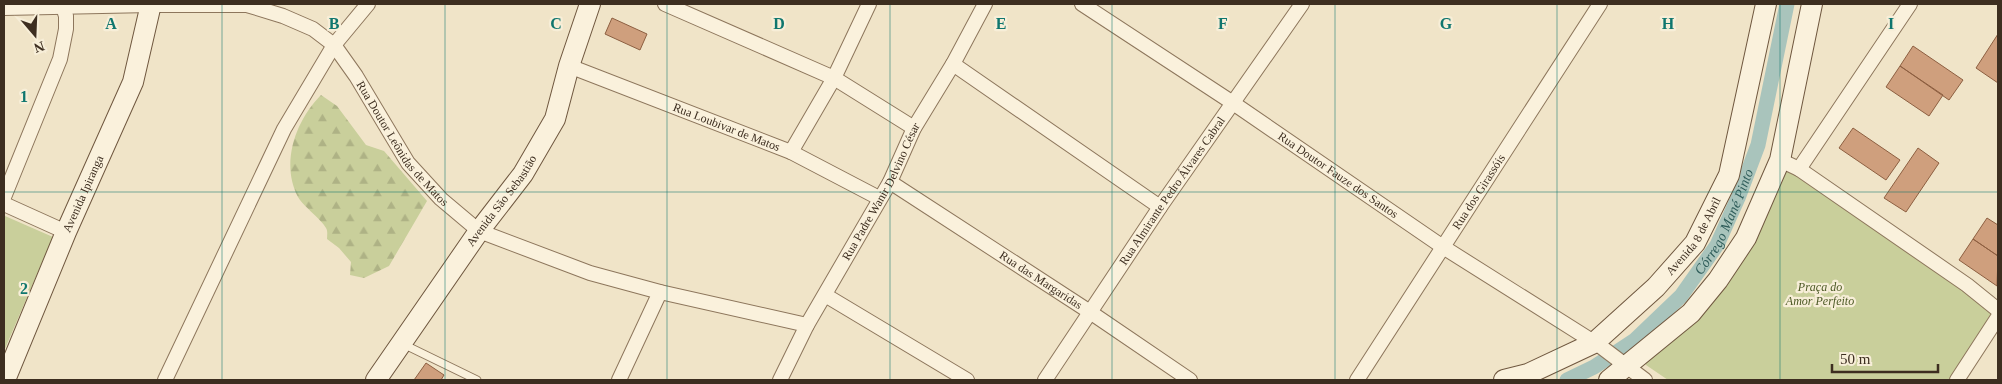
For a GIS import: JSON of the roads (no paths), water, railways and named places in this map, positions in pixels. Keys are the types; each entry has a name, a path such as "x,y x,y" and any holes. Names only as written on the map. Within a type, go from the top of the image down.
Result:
{"main road":[{"name":"Avenida Ipiranga","path":"5,380 66,232 133,82 151,4"},
{"name":"Avenida São Sebastião","path":"376,380 479,231 523,174 555,119 569,66 590,4"},
{"name":"Avenida 8 de Abril","path":"1504,380 1528,374 1597,344 1656,288 1695,243 1729,175 1766,4"},
{"path":"1609,380 1623,365 1691,314 1718,280 1746,238 1780,160 1812,4"}],"street":[{"path":"165,380 284,129 334,45 368,4"},
{"path":"665,4 834,78 914,128"},
{"path":"791,152 834,78 869,4"},
{"name":"Rua Padre Wanir Delvino César","path":"780,380 807,325 890,182 914,128 953,64 985,4"},
{"name":"Rua Doutor Fauze dos Santos","path":"1082,4 1232,102 1443,247 1597,344 1645,380"},
{"name":"Rua Almirante Pedro Álvares Cabral","path":"1045,380 1160,207 1302,4"},
{"name":"Rua dos Girassóis","path":"1356,380 1600,4"},
{"path":"1800,169 1910,4"},
{"path":"4,197 60,59 66,29 62,5"},
{"name":"Rua Doutor Leônidas de Matos","path":"4,8 62,5 247,5 283,16 312,29 334,45 356,76 408,163 441,199 479,231 590,273 660,292 807,325"},
{"path":"953,64 1160,207"},
{"name":"Rua Loubivar de Matos","path":"569,66 791,152 879,198"},
{"path":"1780,160 1800,169 1967,285 1998,310"},
{"name":"Rua das Margaridas","path":"890,182 1090,312 1190,380"},
{"path":"4,204 66,232"},
{"path":"619,380 660,292"},
{"path":"825,295 967,380"},
{"path":"1956,380 1998,317"}],"lane":[{"path":"401,344 477,380"}],"waterway":[{"name":"Córrego Mané Pinto","path":"1567,380 1594,367 1635,340 1681,296 1717,245 1738,198 1758,145 1787,4"}],"park label":[{"name":"Praça do Amor Perfeito","path":"1820,294"}]}
